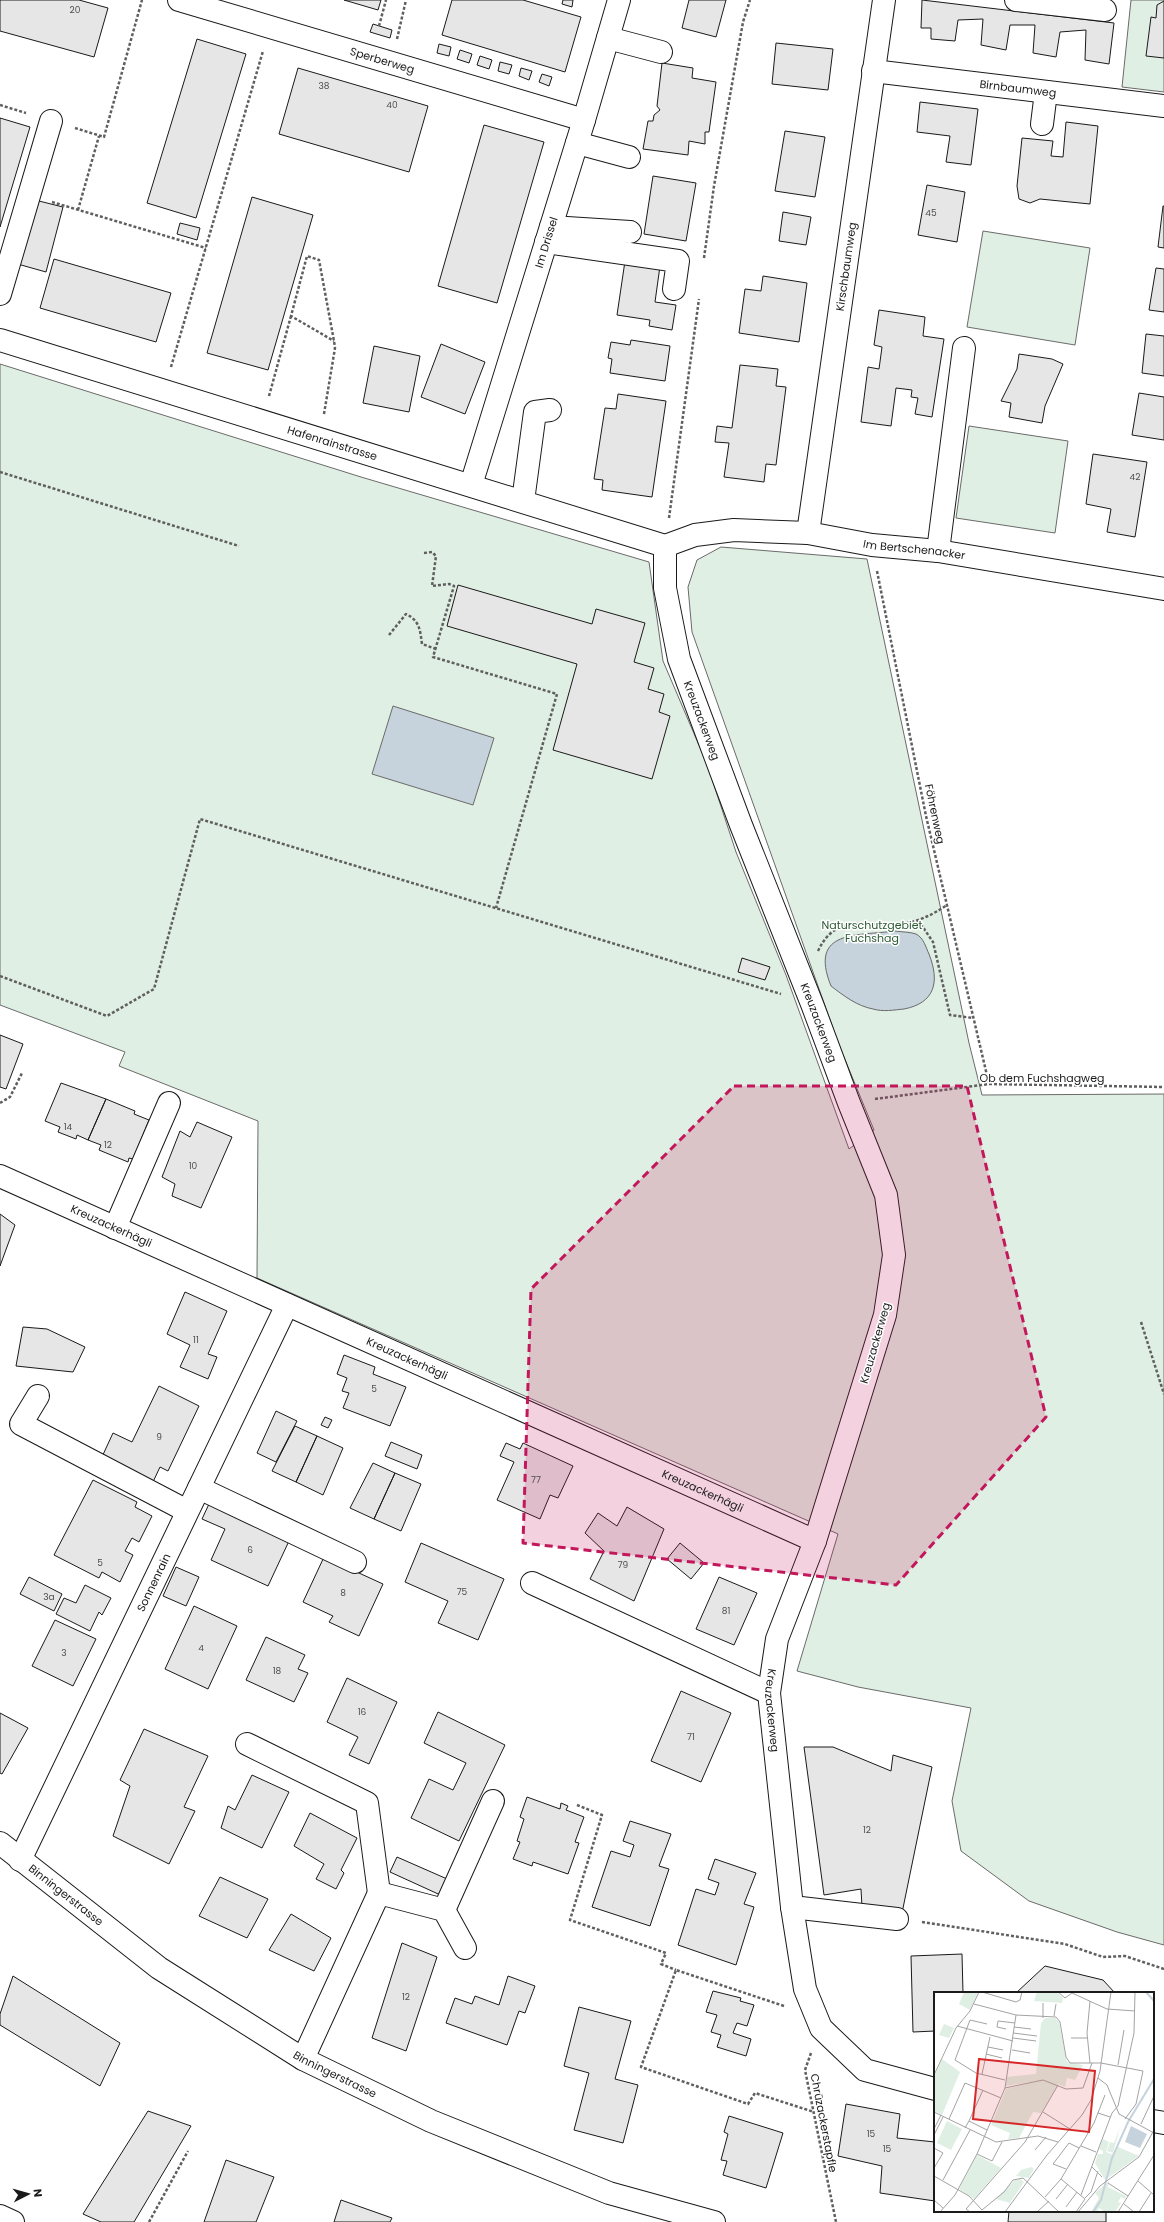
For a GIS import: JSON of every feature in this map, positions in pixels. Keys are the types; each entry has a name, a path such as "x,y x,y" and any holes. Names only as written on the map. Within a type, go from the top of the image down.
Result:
{"street":[{"name":"Sperberweg","path":"179,0 584,120"},
{"name":"Im Drissel","path":"471,484 549,235 619,0"},
{"name":"Kirschbaumweg","path":"808,533 884,0"},
{"path":"1016,0 1105,10"},
{"path":"608,38 661,52"},
{"name":"Birnbaumweg","path":"873,70 1164,106"},
{"path":"1042,124 1046,92"},
{"path":"0,294 51,121"},
{"path":"577,143 629,157"},
{"path":"549,235 630,232"},
{"path":"549,235 678,261 674,289"},
{"name":"Hafenrainstrasse","path":"0,340 471,484 665,546"},
{"path":"938,551 964,348"},
{"path":"523,501 535,412 550,410"},
{"name":"Im Bertschenacker","path":"665,546 695,535 734,530 808,533 872,545 938,551 1164,589"},
{"name":"Kreuzackerweg","path":"665,546 664,588 679,659 849,1103 886,1195 894,1256 885,1315 815,1541 777,1639 769,1692 792,1907 805,1989 821,2028 865,2070 934,2089"},
{"path":"115,1228 169,1103"},
{"name":"Kreuzackerhägli","path":"0,1176 815,1541"},
{"name":"Sonnenrain","path":"20,1860 287,1305"},
{"path":"38,1396 22,1424 187,1511"},
{"path":"198,1488 355,1562"},
{"path":"532,1583 769,1692"},
{"path":"248,1744 367,1803 379,1893 303,2059"},
{"path":"444,1910 493,1801"},
{"name":"Binningerstrasse","path":"0,1843 159,1968 303,2059 431,2121 602,2190 714,2222"},
{"path":"379,1893 444,1910 465,1948"},
{"path":"792,1907 897,1919"},
{"path":"1154,2121 1164,2123"},
{"path":"0,2216 13,2222"}],"path":[{"path":"0,106 104,137 142,0"},
{"path":"379,26 386,0"},
{"path":"391,62 406,0"},
{"path":"164,390 270,26"},
{"path":"78,210 99,136"},
{"path":"29,196 206,248"},
{"path":"262,420 307,256 319,260 335,348 320,438"},
{"path":"291,316 334,341"},
{"path":"0,472 239,546"},
{"name":"Föhrenweg","path":"872,545 926,816 989,1084"},
{"path":"424,553 432,552 436,556 432,586 449,584 454,586 434,657 558,694 496,908"},
{"path":"389,635 406,614 415,618 420,626 422,644 436,649"},
{"path":"0,976 107,1016 154,990 200,819 812,1004"},
{"path":"800,976 814,960 822,944 832,930 837,927 843,925 902,924 927,918 947,905"},
{"path":"918,920 933,942 950,1015 973,1018"},
{"path":"0,1103 10,1097 22,1073"},
{"name":"Ob dem Fuchshagweg","path":"849,1103 989,1084 1164,1087"},
{"path":"1141,1322 1164,1394"},
{"path":"577,1806 602,1815 570,1920 666,1953 661,1964 786,2007 810,2000"},
{"path":"921,1922 1065,1944 1103,1957 1125,1956 1164,1969"},
{"path":"676,1970 641,2067 748,2104 755,2093 814,2112"},
{"name":"Chrüzackerstapfle","path":"821,2028 805,2070 836,2222"},
{"path":"149,2222 188,2151"}],"highlighted area":[{"path":"734,1086 967,1086 1046,1417 896,1585 523,1543 531,1289"}],"green space":[{"path":"1131,0 1164,0 1164,92 1122,87"},
{"path":"983,231 1090,248 1075,345 967,327"},
{"name":"Naturschutzgebiet Fuchshag","path":"0,364 361,477 649,562 663,661 707,764 736,852 786,975 849,1149 874,1130 839,1045 692,632 688,587 697,560 721,547 867,559 969,1043 982,1095 1164,1094 1164,1945 1117,1932 1029,1901 961,1851 952,1801 971,1708 858,1687 797,1671 838,1534 257,1278 258,1121 119,1066 125,1052 0,1005"},
{"path":"969,426 1068,441 1055,533 956,518"}],"shaded area":[{"path":"393,706 494,738 473,805 372,774"},
{"path":"895,931 916,934 919,936 929,954 934,974 934,982 932,990 923,1002 904,1009 877,1010 867,1008 856,1003 831,986 826,967 826,954 831,945 840,939 852,936"}],"building":[{"path":"0,0 79,0 108,8 94,57 0,31"},
{"path":"344,0 381,0 378,10"},
{"path":"452,0 523,0 581,17 565,72 442,35"},
{"path":"563,0 573,0 572,7 562,4"},
{"path":"689,0 726,0 716,37 682,28"},
{"path":"922,0 1114,23 1109,64 1085,60 1086,30 1060,32 1056,57 1033,53 1035,25 1010,25 1006,50 981,45 983,19 958,20 955,41 931,39 931,28 921,28"},
{"path":"1164,1 1164,58 1146,56 1151,17 1156,18 1157,5"},
{"path":"373,24 392,30 390,38 370,32"},
{"path":"197,39 246,54 196,218 147,203"},
{"path":"776,43 833,49 828,90 772,84"},
{"path":"439,44 451,47 449,56 437,53"},
{"path":"460,50 472,54 469,63 457,59"},
{"path":"480,56 492,60 489,69 477,65"},
{"path":"500,62 512,65 509,74 498,71"},
{"path":"662,63 693,68 692,78 716,82 709,132 705,132 705,144 689,141 688,155 643,149 648,121 653,121 654,115 660,110 657,106"},
{"path":"298,68 428,106 409,172 279,134"},
{"path":"521,68 532,71 529,80 519,76"},
{"path":"542,74 552,77 549,86 539,82"},
{"path":"920,102 978,109 971,165 946,162 950,136 917,132"},
{"path":"0,118 30,127 0,227"},
{"path":"1066,122 1098,126 1090,204 1040,199 1030,203 1019,199 1017,186 1022,138 1053,141 1051,156 1063,157"},
{"path":"484,125 544,142 497,303 438,286"},
{"path":"785,131 825,137 815,197 775,191"},
{"path":"653,176 696,183 686,241 644,234"},
{"path":"927,185 965,192 957,242 918,235"},
{"path":"252,197 313,215 268,370 207,353"},
{"path":"31,199 63,207 46,272 14,263"},
{"path":"1164,206 1164,248 1158,247"},
{"path":"783,212 811,217 806,245 779,241"},
{"path":"180,223 200,228 197,240 177,234"},
{"path":"54,259 171,293 156,342 40,308"},
{"path":"625,261 660,266 655,302 676,305 672,330 649,326 650,320 617,315"},
{"path":"1156,268 1164,269 1164,312 1149,310"},
{"path":"763,276 807,283 799,342 739,333 745,289 761,291"},
{"path":"879,310 925,317 923,336 944,339 932,417 915,414 918,398 911,397 912,390 896,388 891,426 861,422 868,367 879,369 882,347 874,345"},
{"path":"1146,334 1164,336 1164,376 1142,373"},
{"path":"631,340 670,346 665,381 610,373 612,359 608,358 611,342 630,345"},
{"path":"441,344 485,362 465,414 421,397"},
{"path":"374,346 420,356 409,412 363,403"},
{"path":"1019,354 1052,359 1063,364 1045,406 1042,423 1009,417 1011,403 1001,401 1017,369"},
{"path":"740,365 778,369 776,386 786,387 776,465 766,464 764,482 724,477 729,443 715,442 717,426 732,428"},
{"path":"1139,393 1164,397 1164,440 1132,435"},
{"path":"618,394 666,401 652,497 602,490 603,480 594,479 605,408 616,409"},
{"path":"1093,454 1147,462 1135,537 1107,532 1111,509 1086,504"},
{"path":"458,585 592,624 596,609 645,623 634,662 654,668 648,689 664,694 659,712 670,716 652,779 553,750 577,664 447,626"},
{"path":"742,958 770,967 765,980 738,972"},
{"path":"0,1035 23,1044 6,1089 0,1087"},
{"path":"61,1083 106,1099 88,1140 77,1135 76,1139 58,1132 60,1127 45,1121"},
{"path":"106,1099 135,1111 134,1114 149,1120 133,1159 129,1158 128,1162 99,1150 101,1145 88,1140"},
{"path":"197,1122 232,1137 201,1208 172,1196 175,1184 162,1177 180,1131 190,1137"},
{"path":"0,1214 15,1225 0,1266"},
{"path":"185,1292 227,1311 208,1354 217,1357 208,1379 180,1367 190,1345 167,1334"},
{"path":"23,1327 47,1329 85,1347 73,1372 16,1366"},
{"path":"344,1355 375,1367 373,1374 406,1387 390,1426 343,1408 349,1393 342,1391 347,1378 337,1374"},
{"path":"159,1386 199,1406 168,1471 160,1467 152,1484 101,1459 113,1433 132,1442"},
{"path":"276,1411 297,1421 276,1462 257,1453"},
{"path":"325,1417 332,1420 328,1428 321,1425"},
{"path":"295,1426 317,1436 296,1482 272,1471"},
{"path":"317,1436 343,1448 323,1495 296,1482"},
{"path":"391,1442 422,1455 417,1469 385,1456"},
{"path":"506,1443 520,1449 523,1443 573,1466 558,1498 550,1495 540,1519 497,1500 514,1462 500,1456"},
{"path":"373,1463 395,1473 374,1519 350,1508"},
{"path":"395,1473 421,1484 401,1531 374,1519"},
{"path":"93,1480 137,1502 135,1507 152,1516 139,1542 132,1538 125,1551 133,1555 120,1582 102,1572 99,1578 54,1555"},
{"path":"209,1504 289,1541 268,1586 211,1560 225,1529 202,1519"},
{"path":"627,1507 664,1529 634,1601 590,1579 604,1551 585,1533 598,1513 617,1526"},
{"path":"421,1543 504,1579 478,1640 438,1623 448,1601 405,1582"},
{"path":"680,1543 704,1563 691,1579 667,1559"},
{"path":"324,1557 383,1584 359,1636 329,1622 333,1616 303,1602"},
{"path":"176,1567 199,1577 186,1606 163,1596"},
{"path":"29,1577 62,1594 54,1611 20,1594"},
{"path":"719,1577 757,1593 734,1645 696,1629"},
{"path":"85,1585 111,1598 102,1615 99,1612 90,1631 56,1614 64,1598 76,1603"},
{"path":"194,1606 237,1626 208,1689 165,1669"},
{"path":"55,1620 96,1639 73,1686 32,1666"},
{"path":"266,1637 305,1655 298,1669 308,1673 294,1702 246,1680"},
{"path":"347,1678 397,1702 369,1764 349,1755 358,1737 327,1722"},
{"path":"681,1691 731,1713 701,1782 651,1761"},
{"path":"438,1712 505,1745 459,1841 411,1818 429,1779 453,1790 466,1763 424,1743"},
{"path":"0,1713 28,1728 2,1774 0,1773"},
{"path":"144,1729 208,1756 184,1807 195,1811 169,1864 113,1836 130,1786 120,1780"},
{"path":"804,1747 833,1747 891,1771 893,1755 932,1767 902,1913 862,1907 861,1889 824,1895"},
{"path":"252,1775 289,1792 262,1848 221,1828 228,1806 235,1810"},
{"path":"527,1797 560,1809 561,1803 568,1806 566,1810 584,1817 575,1842 579,1843 568,1874 533,1862 532,1866 513,1859 520,1842 517,1841 524,1819 520,1817"},
{"path":"310,1813 357,1838 341,1870 344,1873 336,1889 316,1879 324,1864 294,1846"},
{"path":"630,1821 671,1834 659,1866 669,1869 650,1926 592,1907 611,1851 630,1857 634,1845 623,1841"},
{"path":"397,1857 454,1882 447,1898 390,1872"},
{"path":"715,1859 756,1873 744,1904 754,1907 736,1965 678,1945 696,1889 715,1895 719,1883 708,1879"},
{"path":"220,1877 268,1899 247,1938 199,1916"},
{"path":"291,1914 331,1938 314,1971 269,1950"},
{"path":"402,1943 437,1957 406,2051 372,2038"},
{"path":"962,1954 963,1992 934,1992 934,2031 913,2032 911,1956"},
{"path":"1045,1966 1103,1980 1114,1992 1017,1992"},
{"path":"13,1976 120,2043 100,2086 0,2025 0,2014"},
{"path":"508,1976 535,1986 525,2013 519,2011 507,2045 446,2023 455,1998 472,2004 475,1996 499,2005"},
{"path":"713,1991 741,1998 740,2001 754,2005 747,2026 737,2023 733,2033 751,2039 746,2056 717,2047 721,2035 711,2032 717,2015 706,2012"},
{"path":"579,2007 631,2021 615,2079 638,2085 623,2143 574,2130 589,2073 564,2066"},
{"path":"846,2104 900,2114 897,2138 934,2142 934,2201 880,2193 882,2166 838,2156"},
{"path":"148,2111 191,2126 134,2222 101,2222 83,2214"},
{"path":"729,2116 783,2133 766,2188 723,2175 727,2161 721,2160 728,2134 724,2132"},
{"path":"226,2160 274,2177 256,2222 204,2222"},
{"path":"341,2200 392,2218 390,2222 334,2222"},
{"path":"1009,2212 1106,2212 1106,2222 1008,2222"}]}
